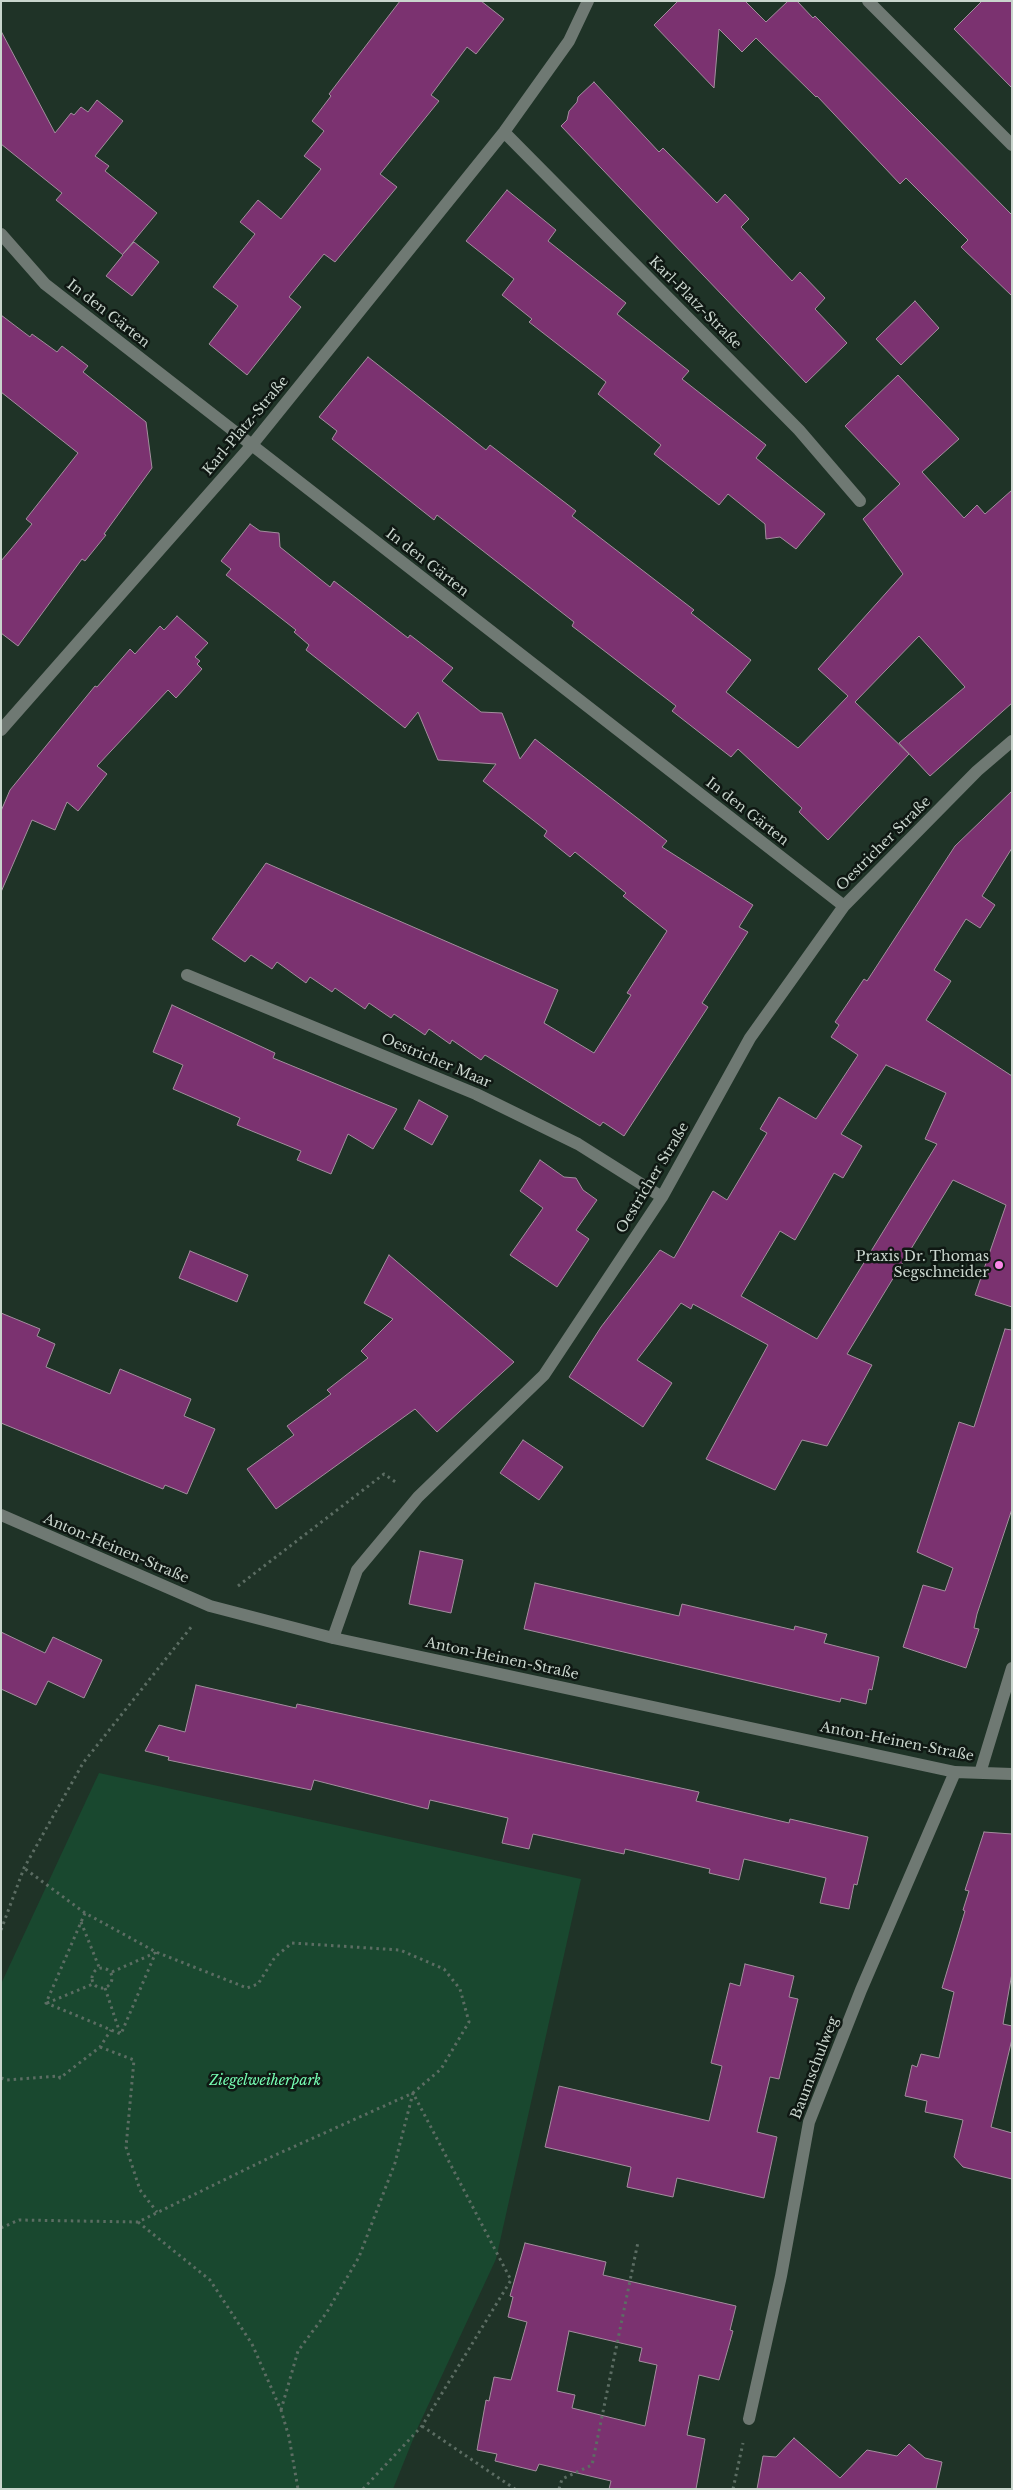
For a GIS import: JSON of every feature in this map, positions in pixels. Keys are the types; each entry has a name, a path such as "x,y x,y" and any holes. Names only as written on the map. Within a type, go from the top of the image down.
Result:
{"street":[{"name":"Karl-Platz-Straße","path":"1,730 251,446 504,132 569,41 588,1"},
{"path":"868,1 1012,145"},
{"name":"Karl-Platz-Straße","path":"504,132 799,430 860,500"},
{"name":"In den Gärten","path":"1,234 45,284 844,906"},
{"name":"Oestricher Straße","path":"332,1638 357,1570 418,1497 544,1375 662,1197 750,1038 844,906 977,771 1012,741"},
{"name":"Oestricher Maar","path":"187,975 476,1094 578,1144 662,1197"},
{"name":"Anton-Heinen-Straße","path":"1,1515 210,1606 332,1638 955,1772 1012,1774"},
{"path":"980,1773 1012,1668"},
{"name":"Baumschulweg","path":"749,2419 781,2276 809,2122 861,1990 955,1772"}],"path":[{"path":"1,1930 24,1868 83,1763 210,1606 384,1474 418,1497"},
{"path":"1,2228 18,2220 138,2222 271,2157 413,2093 441,2068 469,2022 460,1988 444,1969 400,1950 292,1943 275,1957 258,1984 247,1988 156,1952 85,1913 24,1868"},
{"path":"46,2003 85,1913"},
{"path":"81,1922 100,1967"},
{"path":"112,1972 156,1952"},
{"path":"121,2034 156,1952"},
{"path":"100,1967 107,1968 112,1972 112,1982 105,1988 98,1988 93,1984 92,1974 100,1967"},
{"path":"46,2003 93,1984"},
{"path":"105,1988 121,2034"},
{"path":"46,2003 121,2034"},
{"path":"1,2078 7,2080 59,2076 60,2078 100,2047 111,2030"},
{"path":"100,2047 134,2060 126,2148 140,2190 157,2212"},
{"path":"281,2410 298,2351 327,2312 359,2257 395,2163 413,2093"},
{"path":"363,2489 422,2426 511,2280 413,2093"},
{"path":"138,2222 210,2280 252,2344 281,2410 289,2437 298,2489"},
{"path":"559,2489 562,2479 592,2465 638,2242"},
{"path":"732,2489 749,2419"},
{"path":"422,2426 515,2489"}],"green space":[{"name":"Ziegelweiherpark","path":"99,1773 581,1879 496,2259 418,2427 393,2489 1,2489 1,1984"}],"building":[{"path":"400,1 481,1 504,19 476,54 467,47 431,95 439,101 380,174 397,187 335,262 324,254 289,297 301,307 247,375 209,344 238,306 213,287 255,234 240,222 258,200 281,219 321,169 304,156 324,131 312,121 331,96 329,94"},
{"path":"678,1 745,1 766,22 788,1 797,1 813,18 815,16 1012,215 1012,296 961,247 968,240 906,178 900,184 817,96 756,38 742,52 719,29 714,88 654,25"},
{"path":"982,1 1012,1 1012,88 954,29"},
{"path":"1,31 55,133 71,113 74,115 81,107 88,112 97,100 123,121 95,156 109,166 105,171 157,213 123,254 134,242 159,262 132,296 106,276 123,255 56,200 62,193 1,144"},
{"path":"594,82 659,152 663,148 717,203 725,194 749,219 741,227 792,281 800,272 825,298 815,309 847,343 806,383 561,126 567,120 569,111 577,102 578,97"},
{"path":"507,190 556,230 548,241 626,303 617,314 689,371 682,379 766,445 756,458 825,514 796,549 780,537 766,539 765,524 728,494 719,505 654,454 661,445 598,394 606,382 529,322 532,319 502,295 514,279 466,241"},
{"path":"915,301 939,328 901,365 876,339"},
{"path":"1,315 30,337 32,334 57,352 62,346 88,366 83,372 146,422 152,468 104,534 106,535 85,561 82,559 18,646 1,633 1,561 32,524 26,519 78,453 1,392"},
{"path":"368,357 486,450 490,445 576,511 572,516 694,610 691,613 751,660 726,692 798,748 848,696 818,669 903,574 863,519 900,484 845,426 898,375 959,439 922,472 964,518 977,505 985,514 1012,490 1012,703 930,776 899,743 965,687 919,636 855,702 909,754 828,840 799,812 802,808 738,749 731,757 672,711 676,706 572,626 574,622 437,515 434,520 332,439 337,431 319,417"},
{"path":"250,524 260,531 279,533 280,547 330,587 334,581 408,638 410,635 453,668 442,681 481,712 502,713 520,759 535,739 667,841 662,847 753,905 739,927 748,932 702,1003 708,1007 624,1136 603,1122 600,1126 485,1055 481,1060 452,1040 450,1044 429,1029 425,1035 394,1014 391,1018 369,1003 365,1009 335,988 332,992 310,977 306,983 277,962 272,969 251,955 245,962 212,939 266,863 558,990 544,1023 594,1053 631,995 627,993 667,931 623,896 626,893 575,852 570,857 544,836 547,831 483,781 496,764 438,760 418,712 405,728 306,650 309,645 294,632 296,630 226,575 231,569 221,561"},
{"path":"177,616 208,643 195,657 200,661 197,664 202,669 176,698 168,690 97,766 107,774 78,811 67,802 55,830 32,820 1,892 1,811 10,790 95,686 97,687 130,649 135,654 160,626 164,630"},
{"path":"1012,791 1012,848 982,896 995,905 980,928 966,919 934,970 951,981 926,1020 1012,1076 1012,1307 975,1295 1006,1205 953,1180 847,1354 872,1365 827,1446 802,1440 775,1490 706,1459 768,1345 693,1304 691,1309 681,1303 637,1360 672,1383 643,1427 569,1377 601,1327 660,1250 674,1258 713,1191 727,1200 767,1133 760,1129 779,1097 816,1119 858,1055 831,1037 839,1025 835,1022 864,979 867,981 955,846","holes":["886,1065 946,1093 925,1139 937,1144 817,1339 741,1296 780,1231 795,1240 834,1173 843,1178 862,1146 841,1134"]},
{"path":"172,1005 275,1053 273,1058 397,1109 373,1149 348,1134 331,1174 297,1160 301,1151 237,1125 240,1118 173,1089 183,1065 153,1052"},
{"path":"419,1100 448,1116 432,1145 404,1129"},
{"path":"540,1160 564,1177 576,1178 583,1190 597,1200 576,1230 589,1239 557,1287 510,1255 543,1208 520,1191"},
{"path":"190,1251 248,1275 237,1302 179,1278"},
{"path":"389,1255 514,1362 437,1432 415,1409 276,1509 247,1469 294,1435 287,1426 331,1394 327,1390 368,1358 361,1351 393,1319 364,1303"},
{"path":"1,1313 40,1329 37,1336 55,1344 46,1367 110,1394 120,1369 191,1399 184,1416 215,1429 187,1494 165,1485 163,1489 1,1423"},
{"path":"1005,1329 1012,1330 1012,1509 977,1614 974,1628 979,1629 966,1668 903,1647 923,1585 945,1591 953,1568 917,1552 959,1422 974,1427"},
{"path":"523,1440 563,1467 539,1500 500,1473"},
{"path":"420,1551 463,1560 451,1613 409,1604"},
{"path":"535,1583 679,1616 682,1604 794,1630 795,1626 827,1634 824,1643 879,1657 872,1690 869,1689 866,1704 841,1698 840,1702 524,1629"},
{"path":"1,1632 45,1653 53,1637 102,1660 84,1698 48,1681 36,1705 1,1689"},
{"path":"196,1685 296,1708 297,1704 699,1792 696,1801 789,1823 790,1819 868,1837 857,1885 854,1884 849,1909 820,1903 826,1878 744,1859 739,1880 709,1873 710,1869 625,1849 624,1854 533,1834 529,1849 502,1843 508,1818 430,1800 428,1809 314,1780 311,1790 168,1760 169,1757 145,1751 159,1725 185,1732"},
{"path":"984,1832 1012,1834 1012,1973 1003,2024 1012,2026 1012,2039 991,2127 1012,2133 1012,2179 963,2167 954,2157 963,2120 925,2112 927,2101 905,2096 912,2065 917,2067 921,2054 939,2058 954,1992 942,1988 965,1911 963,1910 969,1891 965,1890"},
{"path":"745,1964 794,1976 789,1997 798,1999 779,2079 770,2077 757,2132 777,2137 764,2198 677,2178 673,2197 627,2187 631,2167 545,2147 559,2086 709,2121 722,2066 711,2063 730,1983 740,1986"},
{"path":"525,2243 606,2262 603,2275 736,2306 730,2330 733,2331 719,2380 699,2375 687,2435 705,2439 696,2489 609,2489 611,2481 539,2464 536,2471 495,2461 497,2454 477,2450 486,2400 489,2401 494,2377 511,2380 527,2322 508,2317 513,2297 510,2296","holes":["569,2331 642,2348 639,2361 657,2365 645,2426 572,2408 575,2395 557,2391"]},
{"path":"794,2438 840,2478 867,2450 897,2456 909,2444 925,2458 942,2462 936,2489 757,2489 763,2456 776,2457"}],"place":[{"name":"Praxis Dr. Thomas Segschneider","path":"999,1265"}]}
